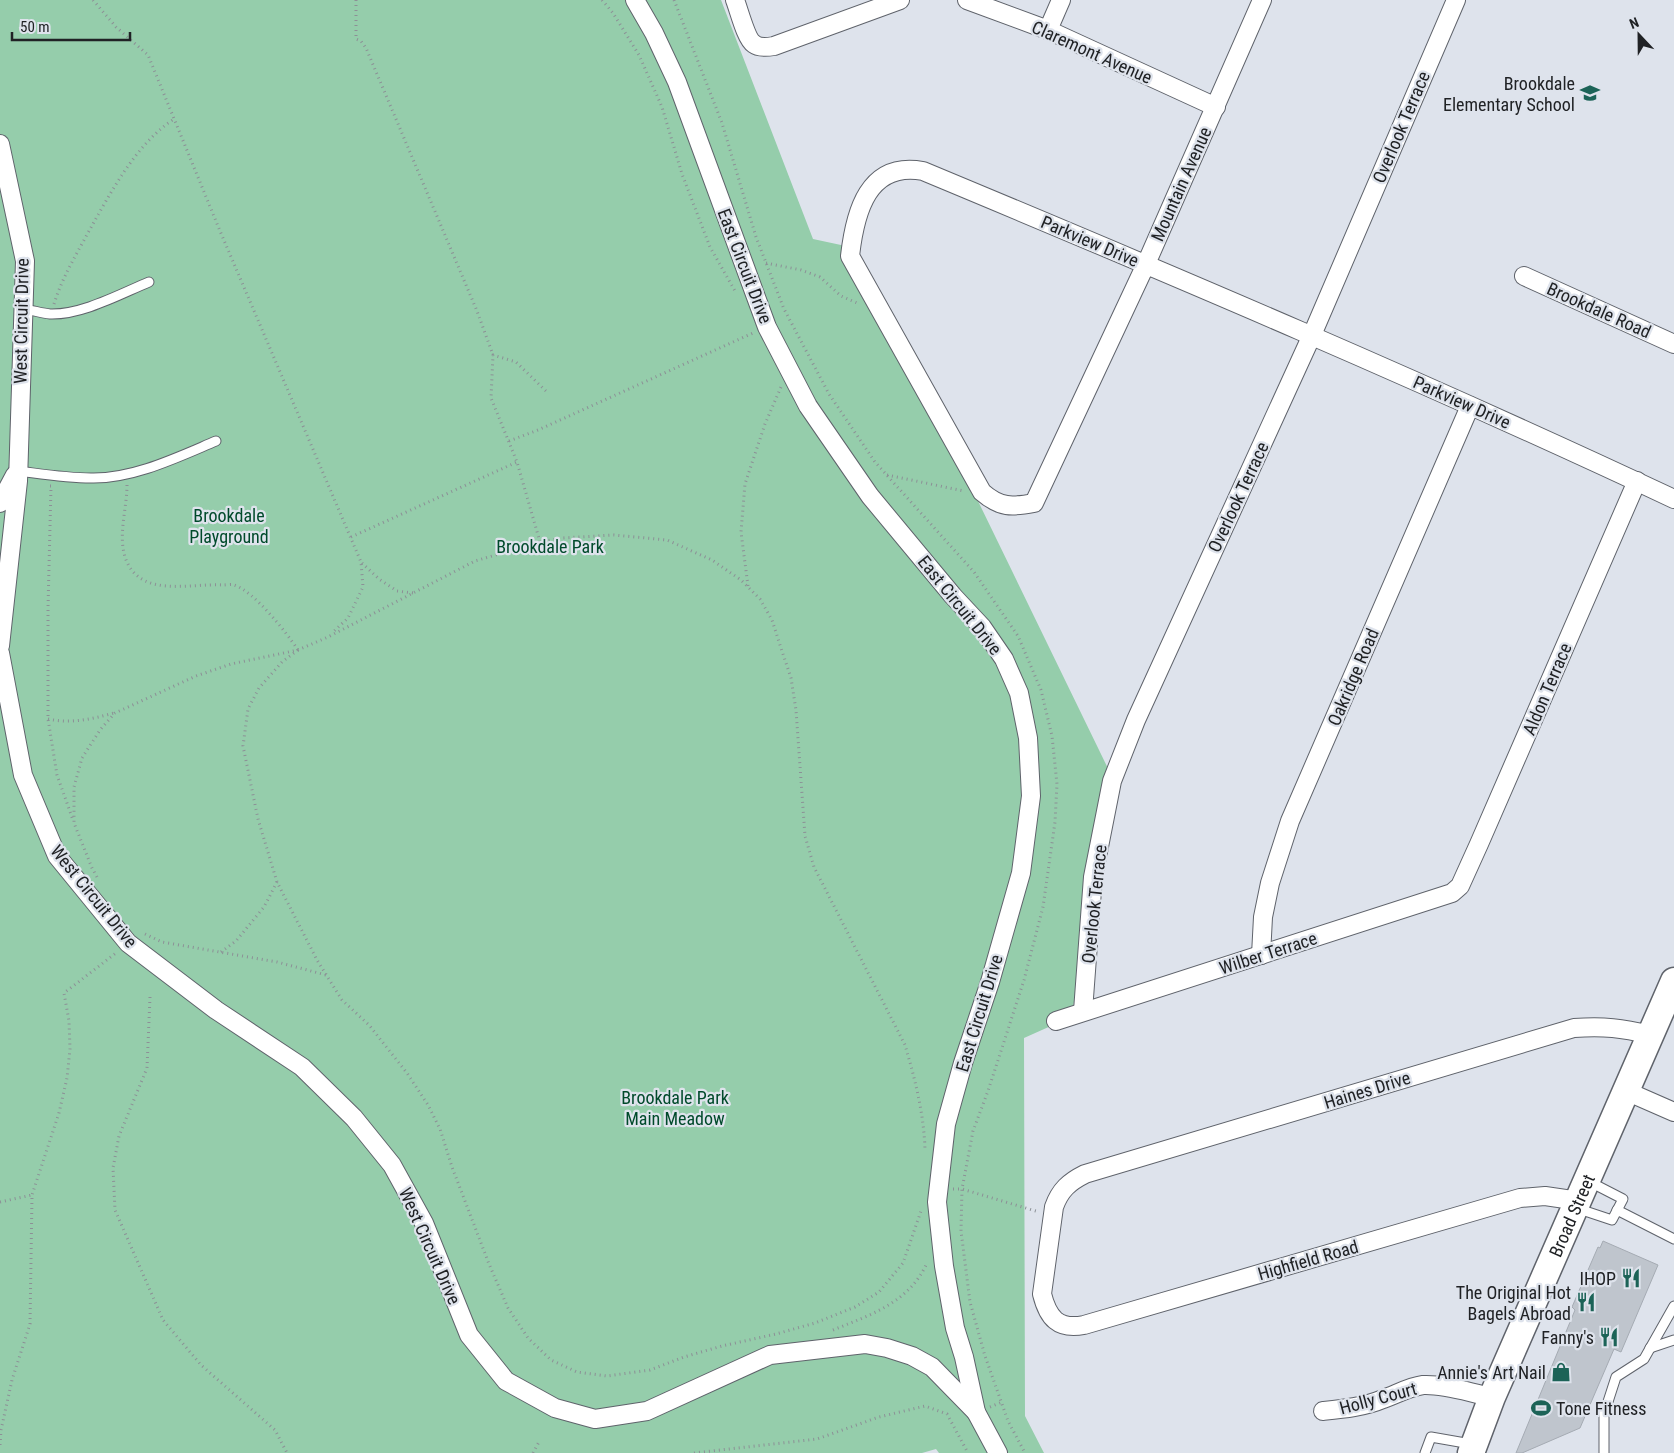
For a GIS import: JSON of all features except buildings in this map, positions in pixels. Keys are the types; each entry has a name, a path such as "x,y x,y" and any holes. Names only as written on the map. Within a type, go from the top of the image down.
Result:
{"main road":[{"name":"Broad Street","path":"1473,1449 1492,1397 1674,981"}],"street":[{"name":"East Circuit Drive","path":"635,0 654,33 677,82 767,327 818,422 870,496 953,596 982,626 1004,659 1019,693 1028,738 1031,796 1021,873 990,982 963,1063 946,1124 937,1202 944,1266 955,1328 964,1357 976,1412"},
{"path":"735,0 750,38 754,44 764,47 774,46 900,0"},
{"name":"Claremont Avenue","path":"967,0 1048,30 1216,107"},
{"path":"1048,30 1062,0"},
{"name":"Mountain Avenue","path":"1034,503 1146,264 1262,0"},
{"name":"Overlook Terrace","path":"1084,1011 1093,878 1112,781 1136,720 1312,335 1456,0"},
{"name":"West Circuit Drive","path":"0,144 25,261 18,471 0,646"},
{"name":"Parkview Drive","path":"1034,503 1016,506 999,504 982,492 850,256 852,231 858,211 871,189 882,177 897,170 909,168 923,171 1146,264 1312,335 1674,499"},
{"name":"Brookdale Road","path":"1524,276 1674,344"},
{"name":"Oakridge Road","path":"1261,955 1263,917 1270,883 1290,821 1470,406"},
{"name":"West Circuit Drive","path":"0,503 18,471"},
{"name":"Aldon Terrace","path":"1452,894 1460,886 1479,844 1637,481"},
{"name":"West Circuit Drive","path":"0,653 22,775 57,856 134,938 216,1010 302,1067 354,1118 392,1164 424,1223 468,1335 506,1382 555,1408 595,1419 647,1411 770,1355 865,1344 887,1348 912,1356 932,1367 976,1412"},
{"name":"Wilber Terrace","path":"1056,1021 1452,894"},
{"name":"Haines Drive","path":"1046,1307 1042,1294 1043,1280 1058,1196 1064,1187 1074,1179 1085,1174 1574,1028 1598,1026 1621,1028 1651,1035"},
{"path":"1626,1091 1674,1112"},
{"name":"Highfield Road","path":"1046,1307 1052,1316 1064,1325 1072,1327 1084,1325 1520,1198 1546,1196 1581,1197"},
{"name":"Holly Court","path":"1323,1411 1352,1408 1383,1400 1407,1389 1424,1385 1441,1386 1492,1397"},
{"path":"976,1412 998,1453"}],"lane":[{"path":"23,309 51,314 68,312 102,302 149,282"},
{"path":"18,471 92,478 127,473 170,460 216,441"},
{"path":"1581,1197 1623,1199 1612,1220 1581,1197"},
{"path":"1618,1210 1674,1239"},
{"path":"1604,1453 1604,1414 1616,1378 1644,1359 1674,1306"},
{"path":"1650,1348 1674,1340"},
{"path":"1425,1453 1431,1437 1473,1449"}],"path":[{"path":"93,0 116,27 148,55 220,231 361,562 363,587 348,618 328,637"},
{"path":"356,0 356,39 361,41 366,48 477,311 493,355 491,398 517,462 540,542"},
{"path":"602,0 613,13 640,55 662,107 682,174 710,247 735,291"},
{"path":"674,0 722,123 745,203 784,309 829,394 852,430 886,475 974,572 1018,636 1041,690 1052,736 1057,784 1043,907 1024,980 973,1131 962,1189 961,1231 970,1302 985,1356 1008,1421 1025,1453"},
{"path":"51,314 66,273 120,177 160,128 174,119"},
{"path":"766,263 801,270 820,277 841,296 861,304"},
{"path":"509,441 547,426 767,327"},
{"path":"493,355 516,362 547,392"},
{"path":"748,587 741,532 745,484 765,424 779,390 790,371"},
{"path":"350,537 517,462"},
{"path":"127,473 123,540 125,556 132,572 145,581 162,586 234,585 251,595 288,634 298,650"},
{"path":"886,475 966,491"},
{"path":"51,486 48,719 57,775 74,823 101,885"},
{"path":"48,719 81,722 115,713 196,676 231,664 298,650 328,637 475,561 540,542 562,538 614,535 667,540 712,560 741,580 760,599 772,620 791,678 796,710 805,836 812,859 858,956 905,1045 921,1106 925,1157"},
{"path":"361,562 378,579 398,592 413,593"},
{"path":"298,650 282,662 259,688 248,709 243,746 258,818 277,882 326,975 342,1000 369,1026 407,1073 428,1105 440,1129 482,1246 508,1308 528,1338 551,1360 577,1372 607,1376 650,1370 684,1357 722,1346 815,1323 855,1307 879,1292 904,1263 923,1206"},
{"path":"74,823 74,787 82,758 100,730 115,713"},
{"path":"221,952 236,941 264,907 277,882"},
{"path":"0,1445 1,1430 12,1380 30,1324 32,1195 59,1113 67,1078 70,1049 69,1021 64,993 134,938 277,962 326,975"},
{"path":"150,997 147,1068 120,1136 112,1168 115,1210 163,1320 201,1364 275,1430 287,1453"},
{"path":"962,1189 1053,1216"},
{"path":"0,1202 32,1195"},
{"path":"829,1332 880,1311 895,1302 918,1278 927,1262"},
{"path":"694,1453 817,1439 879,1417 925,1406 947,1414 968,1453"},
{"path":"533,1453 540,1440"}],"green space":[{"name":"Brookdale Park","path":"0,0 721,0 813,239 855,248 1117,787 1071,1017 1024,1038 1025,1416 1044,1453 939,1453 936,1449 922,1453 0,1453"}],"place":[{"name":"Brookdale Elementary School","path":"1590,93"},
{"name":"IHOP","path":"1631,1278"},
{"name":"The Original Hot Bagels Abroad","path":"1586,1302"},
{"name":"Fanny's","path":"1609,1337"},
{"name":"Annie's Art Nail","path":"1561,1372"},
{"name":"Tone Fitness","path":"1541,1408"}],"park label":[{"name":"Brookdale Playground","path":"229,525"},
{"name":"Brookdale Park Main Meadow","path":"675,1107"}]}
